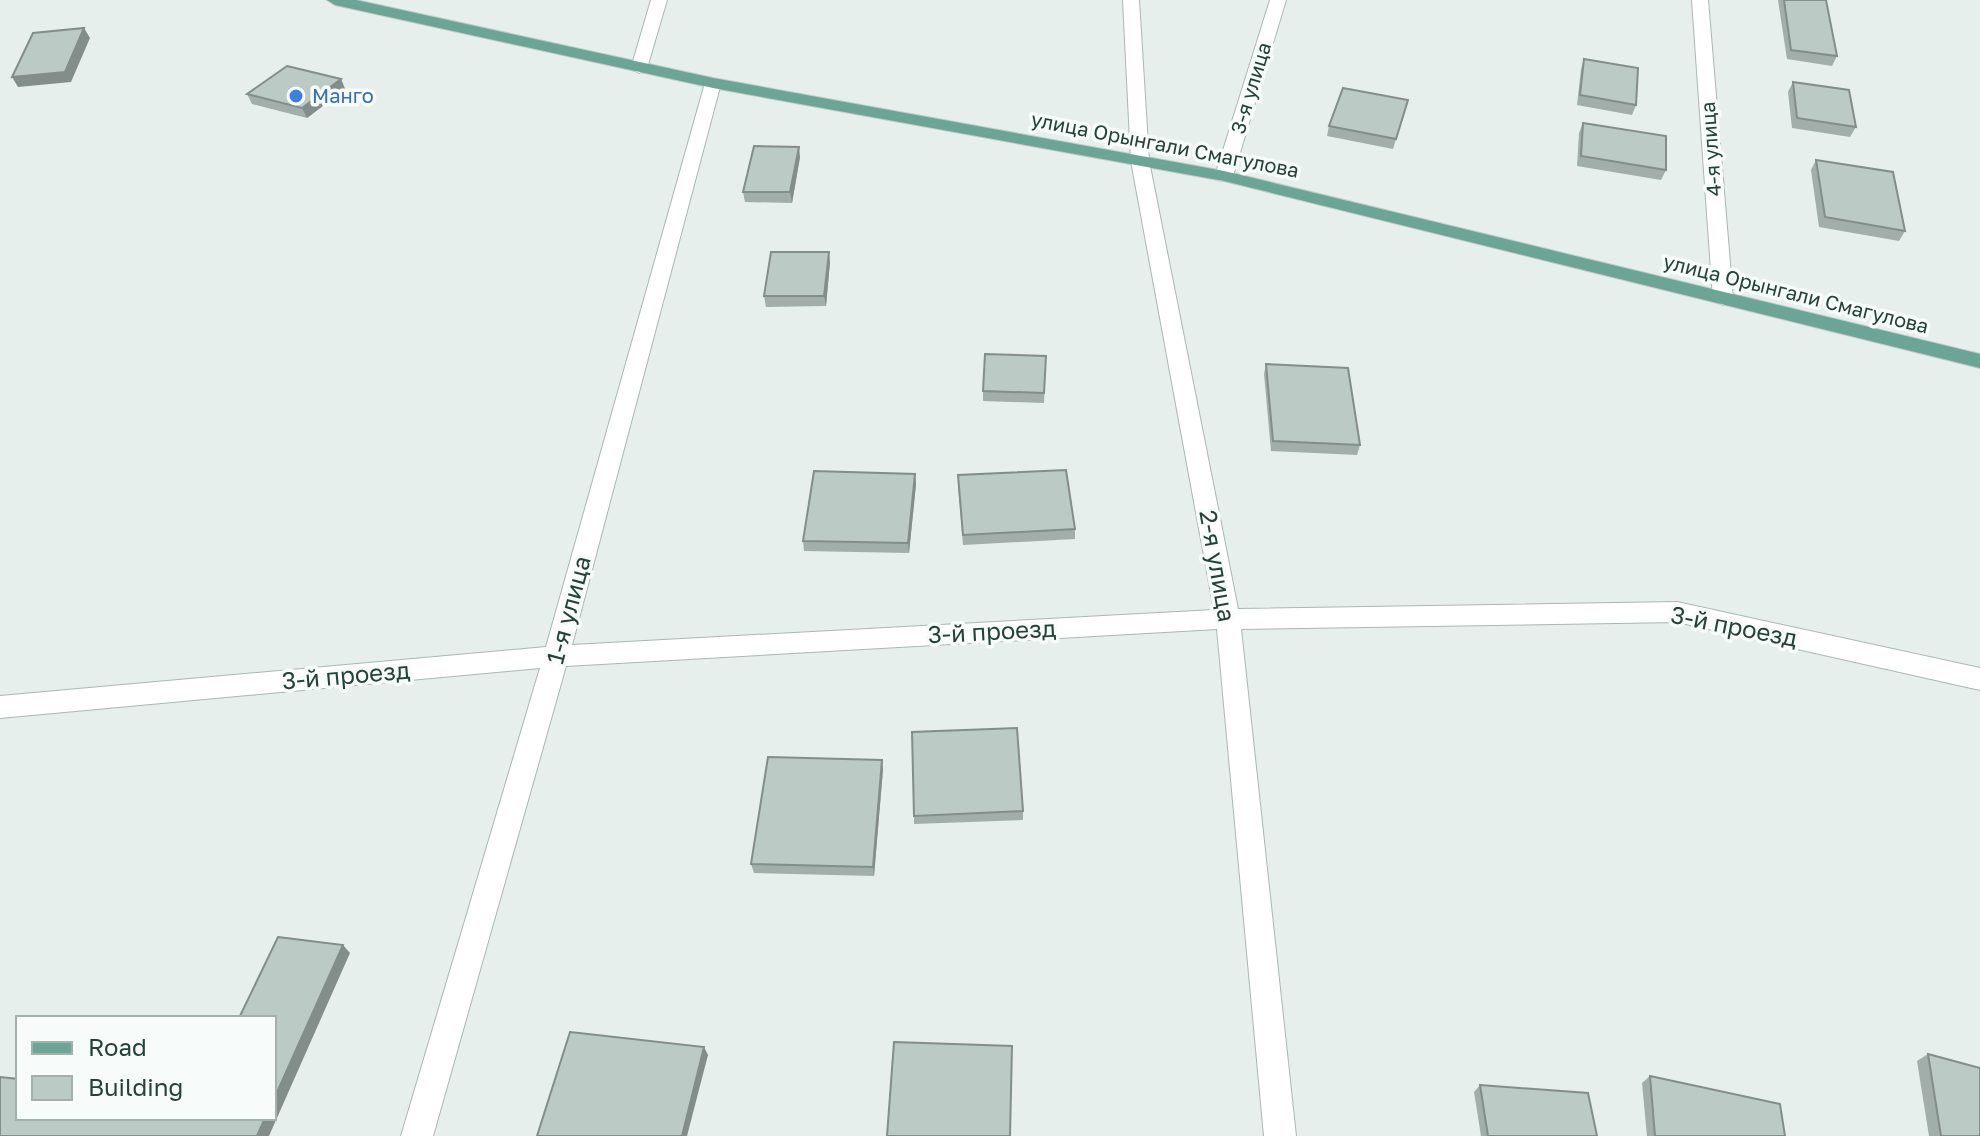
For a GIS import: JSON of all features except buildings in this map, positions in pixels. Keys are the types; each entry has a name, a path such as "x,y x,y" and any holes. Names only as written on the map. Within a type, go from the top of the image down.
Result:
{"main road":[{"name":"улица Орынгали Смагулова","path":"335,0 713,83 1224,176 1980,361"}],"street":[{"path":"639,68 659,0"},
{"name":"2-я улица","path":"1131,0 1140,161 1228,619 1280,1136"},
{"name":"3-я улица","path":"1224,176 1278,0"},
{"name":"4-я улица","path":"1700,0 1723,299"},
{"name":"1-я улица","path":"417,1136 556,656 713,83"},
{"name":"3-й проезд","path":"0,707 556,656 1228,619 1677,612 1980,679"}],"place":[{"name":"Манго","path":"296,96"}]}
